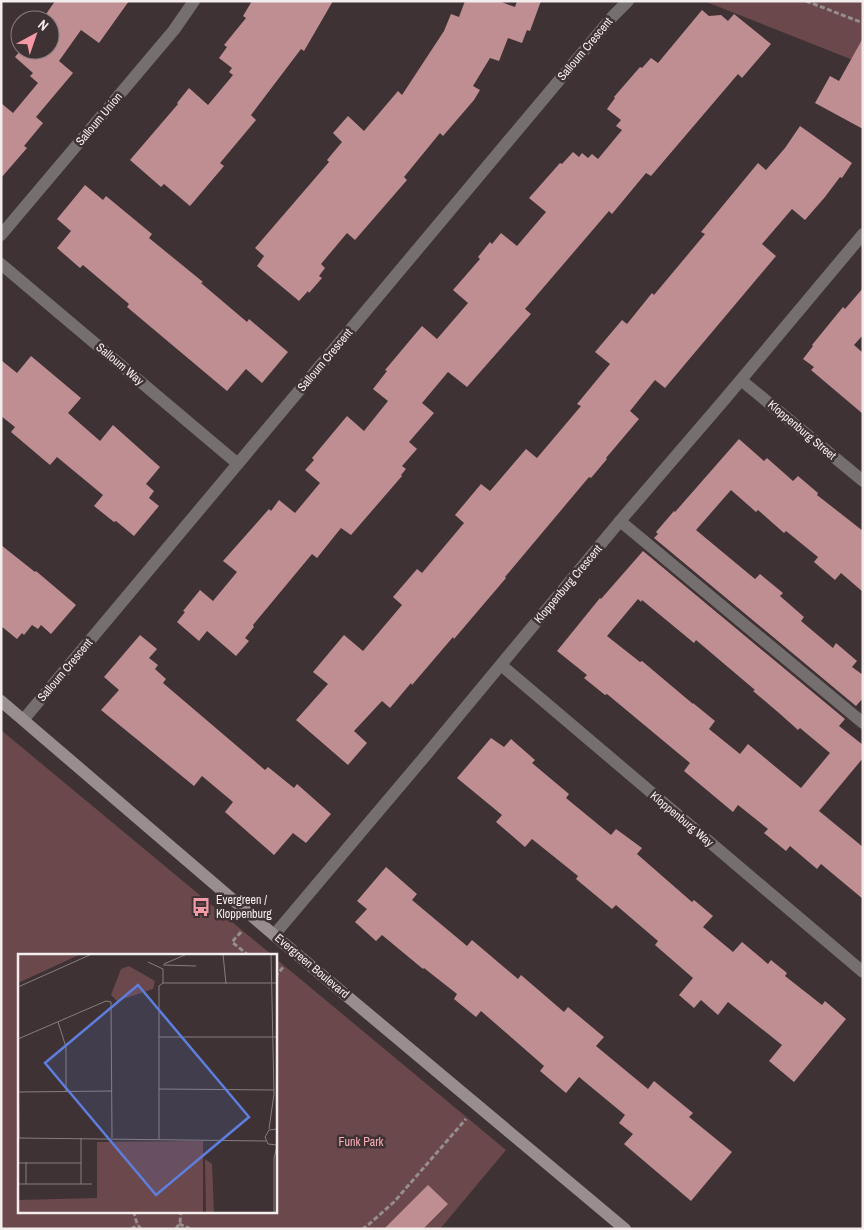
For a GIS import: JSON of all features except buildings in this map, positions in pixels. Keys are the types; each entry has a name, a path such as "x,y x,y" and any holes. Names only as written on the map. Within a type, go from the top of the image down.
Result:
{"street":[{"name":"Salloum Union","path":"1,235 174,30 194,1"},
{"name":"Salloum Crescent","path":"24,719 613,16 628,1"},
{"name":"Kloppenburg Crescent","path":"274,935 620,521 862,236"},
{"name":"Salloum Way","path":"1,264 238,464"},
{"name":"Kloppenburg Street","path":"741,380 863,481"},
{"path":"620,521 863,723"},
{"name":"Kloppenburg Way","path":"501,665 863,972"},
{"name":"Evergreen Boulevard","path":"1,701 274,935 626,1229"}],"path":[{"path":"806,1 863,23"},
{"path":"232,942 247,954"},
{"path":"362,1229 394,1202 457,1130"},
{"path":"134,1212 141,1229"},
{"path":"176,1229 182,1216 181,1212"},
{"path":"179,1224 191,1229"},
{"path":"131,1229 138,1225"}],"green space":[{"path":"704,1 863,1 863,64"},
{"name":"Funk Park","path":"1,730 271,954 18,954 18,1212 276,1212 276,959 506,1150 440,1229 1,1229"}],"place":[{"name":"Evergreen / Kloppenburg","path":"201,907"}]}
